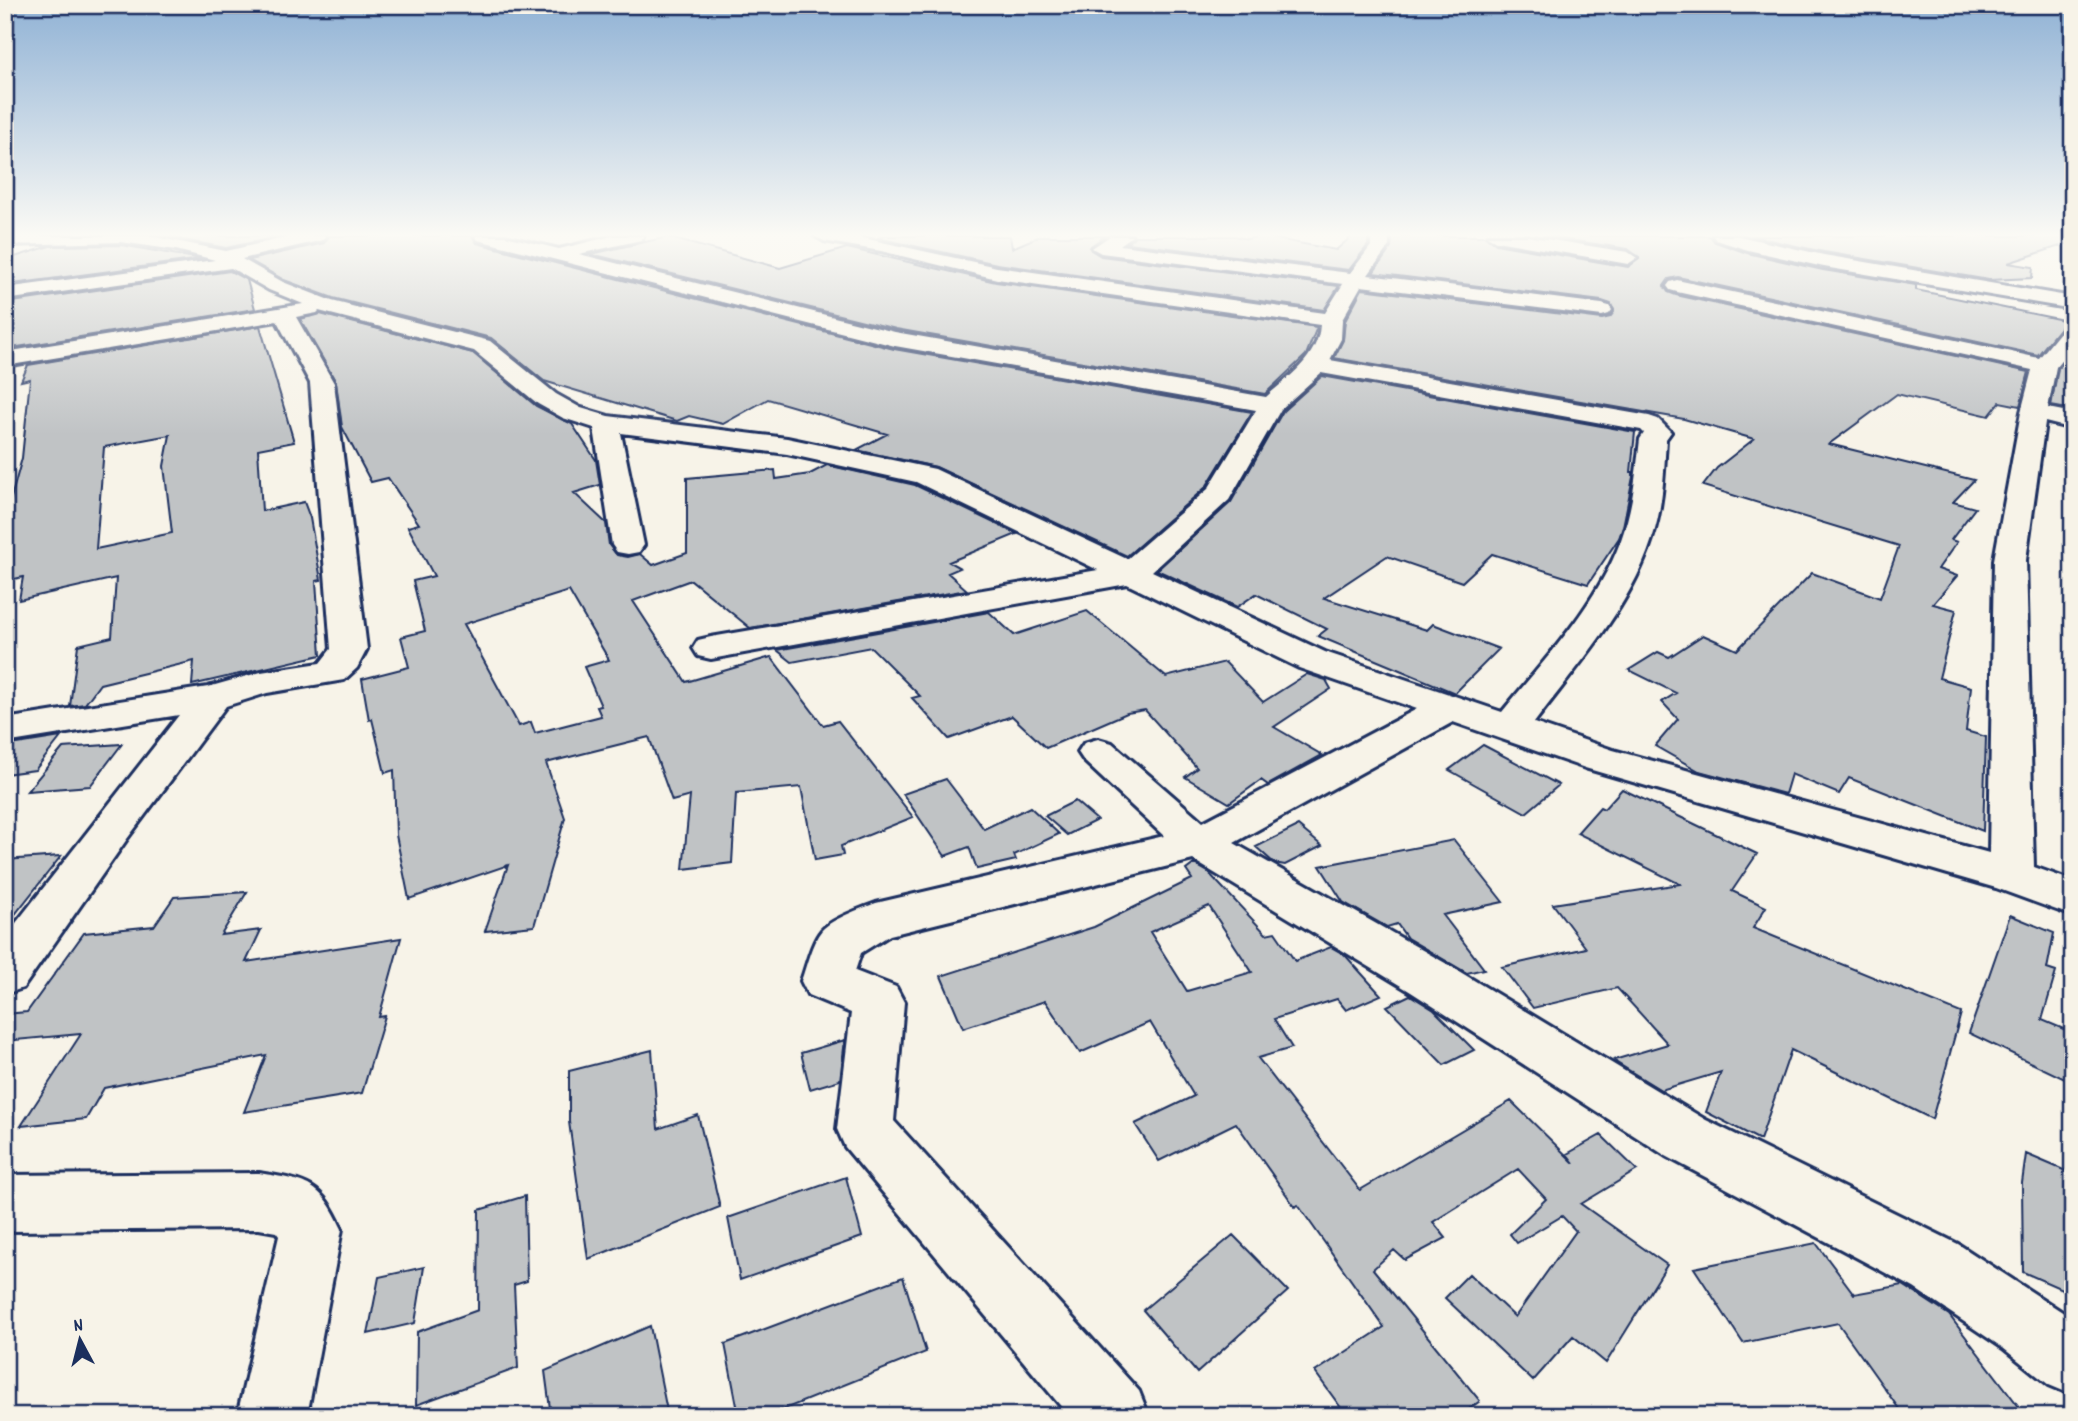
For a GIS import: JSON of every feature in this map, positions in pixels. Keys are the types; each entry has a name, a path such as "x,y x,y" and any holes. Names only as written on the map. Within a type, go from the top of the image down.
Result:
{"street":[{"path":"317,302 482,346 547,399 572,413 606,423 787,446 925,475 1312,660 1599,759 2011,876 2073,899"},
{"path":"752,302 895,339 1271,405"},
{"path":"1205,302 1331,320"},
{"path":"711,648 1130,574 1219,494 1271,405 1316,365 1330,339 1331,320 1342,302"},
{"path":"1543,302 1602,310"},
{"path":"1752,302 2045,366"},
{"path":"5,359 326,306"},
{"path":"5,731 213,698 261,683 331,672 344,660 349,649 322,383 284,314"},
{"path":"2011,876 2010,560 2034,412 2045,366 2071,336"},
{"path":"1316,365 1649,424 1658,432 1653,439 1649,491 1631,553 1590,624 1509,729"},
{"path":"2034,412 2073,421"},
{"path":"606,423 628,545"},
{"path":"5,974 112,828 213,698"},
{"path":"1114,1416 865,1129 878,1002 826,981 840,942 876,921 1199,843 1451,707"},
{"path":"1098,752 1199,843 1429,978 1686,1138 1936,1266 2026,1325 2073,1361"},
{"path":"5,1203 259,1201 294,1207 311,1229 272,1416"}],"building":[{"path":"253,302 255,309 5,349 5,303"},
{"path":"350,302 710,302 894,349 1252,412 1206,487 1127,556 936,467 856,450 887,434 768,399 723,424 689,416 677,421 544,381 491,338"},
{"path":"787,302 1141,302 1317,327 1306,355 1265,394 896,329"},
{"path":"1269,302 1329,302 1324,310"},
{"path":"1355,302 1469,302 1602,319 1610,317 1614,312 1611,304 1606,302 1710,302 2029,372 2020,406 2000,402 1989,416 1897,394 1829,444 1974,480 1953,502 1975,508 1951,540 1957,542 1938,569 1957,576 1933,604 1956,610 1939,678 1971,687 1966,731 1986,737 1983,831 1849,778 1839,794 1791,774 1785,794 1699,771 1655,746 1678,719 1662,702 1676,693 1629,670 1658,652 1669,657 1703,635 1737,650 1812,573 1880,598 1899,546 1703,486 1717,468 1754,439 1684,419 1334,358 1343,340 1345,321"},
{"path":"1795,302 1976,302 2073,322 2063,324 2038,355"},
{"path":"320,314 473,353 536,406 572,424 596,460 600,485 574,493 606,523 609,545 617,555 628,557 640,554 653,565 687,553 687,478 775,470 776,479 810,474 827,465 915,485 1017,534 949,562 960,568 948,573 967,590 750,628 691,580 633,601 686,682 771,657 823,725 838,721 913,817 841,846 843,855 815,860 801,787 736,793 732,863 683,869 690,796 672,801 649,737 546,763 565,818 534,926 485,931 508,865 409,899 396,835 394,770 385,773 372,719 369,720 362,679 409,667 401,637 425,631 413,581 434,576 408,527 419,524 388,478 371,482 342,427 336,382 300,319","holes":["569,591 609,660 584,667 601,706 597,707 601,716 535,733 531,722 519,726 464,624"]},
{"path":"260,326 294,442 258,449 262,511 304,502 310,518 321,580 316,581 321,655 192,685 194,661 100,684 85,704 70,706 78,645 112,637 116,578 19,600 23,577 5,581 5,520 22,458 30,379 21,381 28,365","holes":["170,435 164,466 172,533 96,549 104,447"]},
{"path":"2073,350 2073,410 2051,406 2058,368"},
{"path":"1322,376 1635,432 1631,472 1633,477 1623,527 1619,538 1588,584 1492,554 1462,582 1387,556 1324,598 1427,630 1433,624 1499,649 1455,693 1318,636 1327,629 1256,594 1237,607 1157,570 1231,502 1283,411"},
{"path":"1087,611 1166,677 1225,662 1263,702 1307,674 1326,680 1331,689 1274,727 1322,755 1268,785 1261,780 1229,803 1185,777 1197,768 1145,710 1127,713 1046,748 1012,716 949,739 912,698 920,696 871,647 792,662 777,650 989,612 1014,635"},
{"path":"61,737 35,770 5,774 5,746"},
{"path":"122,744 90,786 27,791 63,748"},
{"path":"1483,745 1559,785 1526,813 1449,770"},
{"path":"946,779 984,829 1030,807 1059,834 1014,855 1016,860 977,869 969,847 945,856 903,794"},
{"path":"1622,789 1757,854 1732,891 1766,907 1753,928 1961,1013 1932,1119 1791,1050 1760,1140 1706,1112 1721,1072 1661,1090 1614,1060 1668,1044 1617,988 1533,1008 1502,967 1586,948 1553,904 1680,884 1577,833 1600,807 1604,809"},
{"path":"1075,801 1097,820 1067,835 1045,816"},
{"path":"1298,826 1322,846 1285,865 1274,863 1256,847"},
{"path":"1454,840 1503,902 1443,915 1484,969 1467,973 1407,938 1397,924 1387,927 1343,902 1320,866"},
{"path":"61,856 5,927 5,860"},
{"path":"1194,864 1208,872 1266,934 1275,932 1295,961 1331,947 1345,955 1381,995 1346,1010 1337,999 1274,1019 1292,1048 1258,1058 1360,1190 1511,1101 1574,1163 1567,1154 1601,1135 1637,1170 1581,1204 1667,1265 1606,1363 1573,1336 1533,1381 1445,1298 1469,1274 1515,1317 1576,1231 1562,1216 1517,1243 1510,1234 1546,1199 1518,1169 1433,1222 1446,1238 1405,1260 1394,1250 1373,1269 1480,1401 1459,1416 1347,1416 1315,1372 1384,1327 1236,1123 1159,1161 1135,1124 1194,1096 1150,1022 1080,1053 1045,1001 963,1028 941,976 1094,927 1192,879 1186,870","holes":["1209,906 1252,972 1187,991 1150,932"]},
{"path":"247,892 221,935 261,930 246,962 401,938 379,1017 385,1016 362,1093 244,1112 266,1055 104,1088 86,1119 21,1126 81,1034 5,1041 5,1014 27,1012 84,933 154,926 174,897"},
{"path":"2010,915 2054,933 2047,969 2056,972 2042,1020 2073,1033 2073,1083 1969,1033"},
{"path":"1410,995 1434,1010 1474,1050 1444,1065 1387,1006"},
{"path":"845,1040 840,1080 810,1089 801,1053"},
{"path":"652,1050 658,1129 698,1115 720,1207 588,1259 569,1122 569,1071"},
{"path":"2026,1154 2073,1174 2073,1294 2023,1272 2022,1183"},
{"path":"846,1177 862,1237 740,1280 728,1218"},
{"path":"525,1196 527,1281 514,1285 518,1368 416,1405 417,1332 478,1310 479,1210"},
{"path":"1233,1235 1288,1291 1197,1373 1143,1310"},
{"path":"1816,1243 1854,1294 1903,1285 1949,1315 2026,1416 1904,1416 1838,1323 1743,1343 1694,1268"},
{"path":"424,1267 415,1323 368,1334 379,1277"},
{"path":"903,1277 926,1352 767,1416 739,1416 725,1344"},
{"path":"650,1326 668,1416 551,1416 545,1371"}]}
